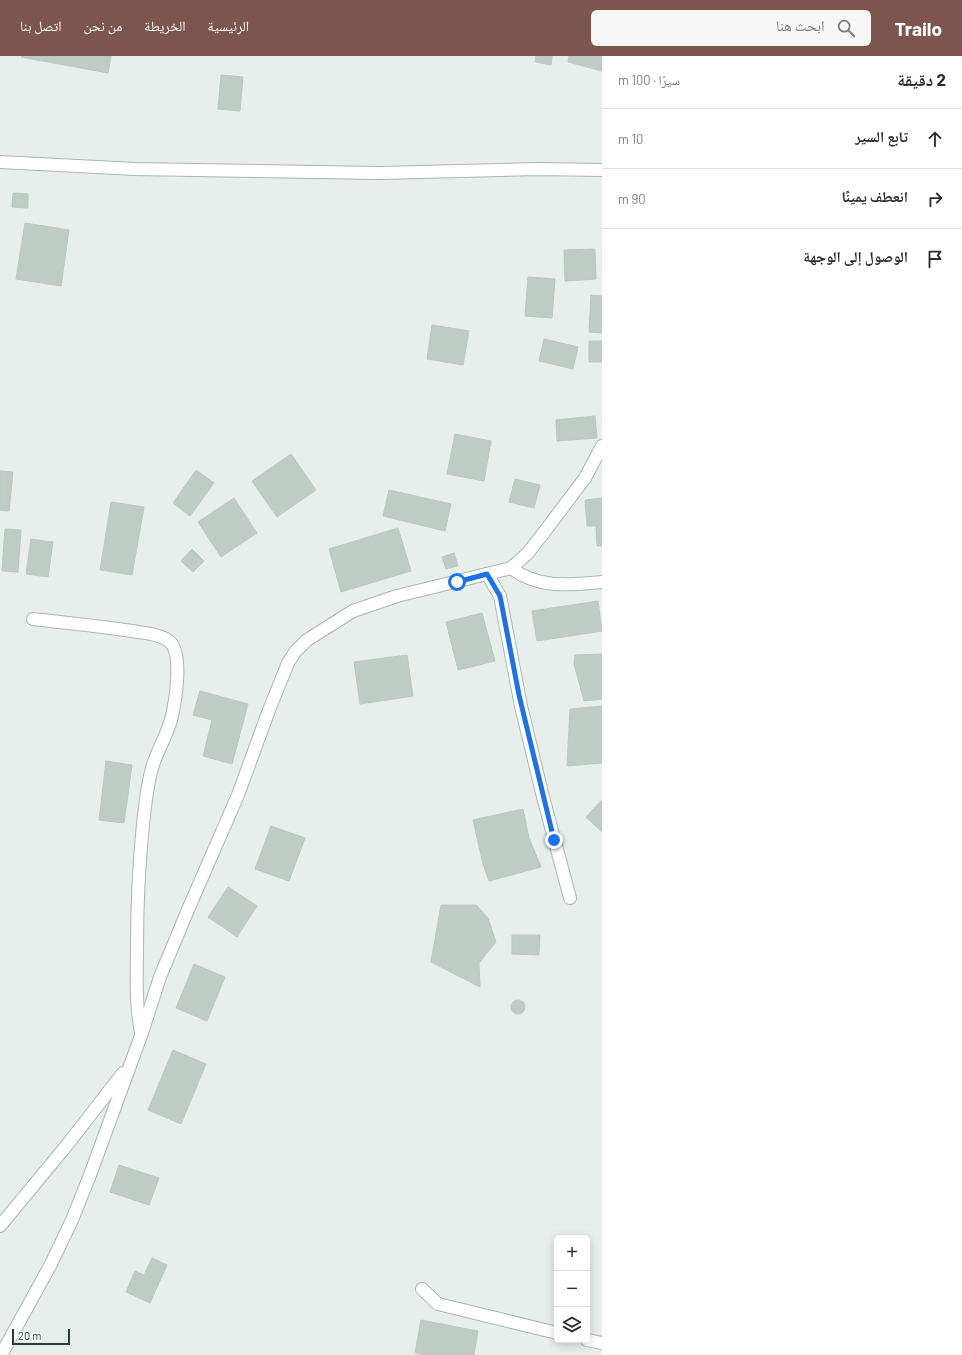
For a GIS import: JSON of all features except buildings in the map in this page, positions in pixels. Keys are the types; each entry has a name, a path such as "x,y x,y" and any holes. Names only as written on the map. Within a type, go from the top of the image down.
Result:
{"street":[{"path":"0,162 135,169 380,173 537,169 602,170"},
{"path":"1,1355 72,1220 142,1033 163,970 238,795 288,663 295,652 307,640 352,612 397,596 511,568 527,554 585,478 602,446"},
{"path":"511,568 522,576 537,582 552,584 602,582"},
{"path":"487,574 500,596 521,706 570,898"},
{"path":"33,619 105,627 150,634 170,642 176,653 177,681 171,719 150,775 141,843 137,907 137,976 138,1016 142,1033"},
{"path":"0,1226 67,1145 130,1065"},
{"path":"422,1289 438,1304 554,1332"},
{"path":"590,1341 602,1343"}],"route":[{"path":"457,582 487,574 500,596 521,706 554,840"}]}
